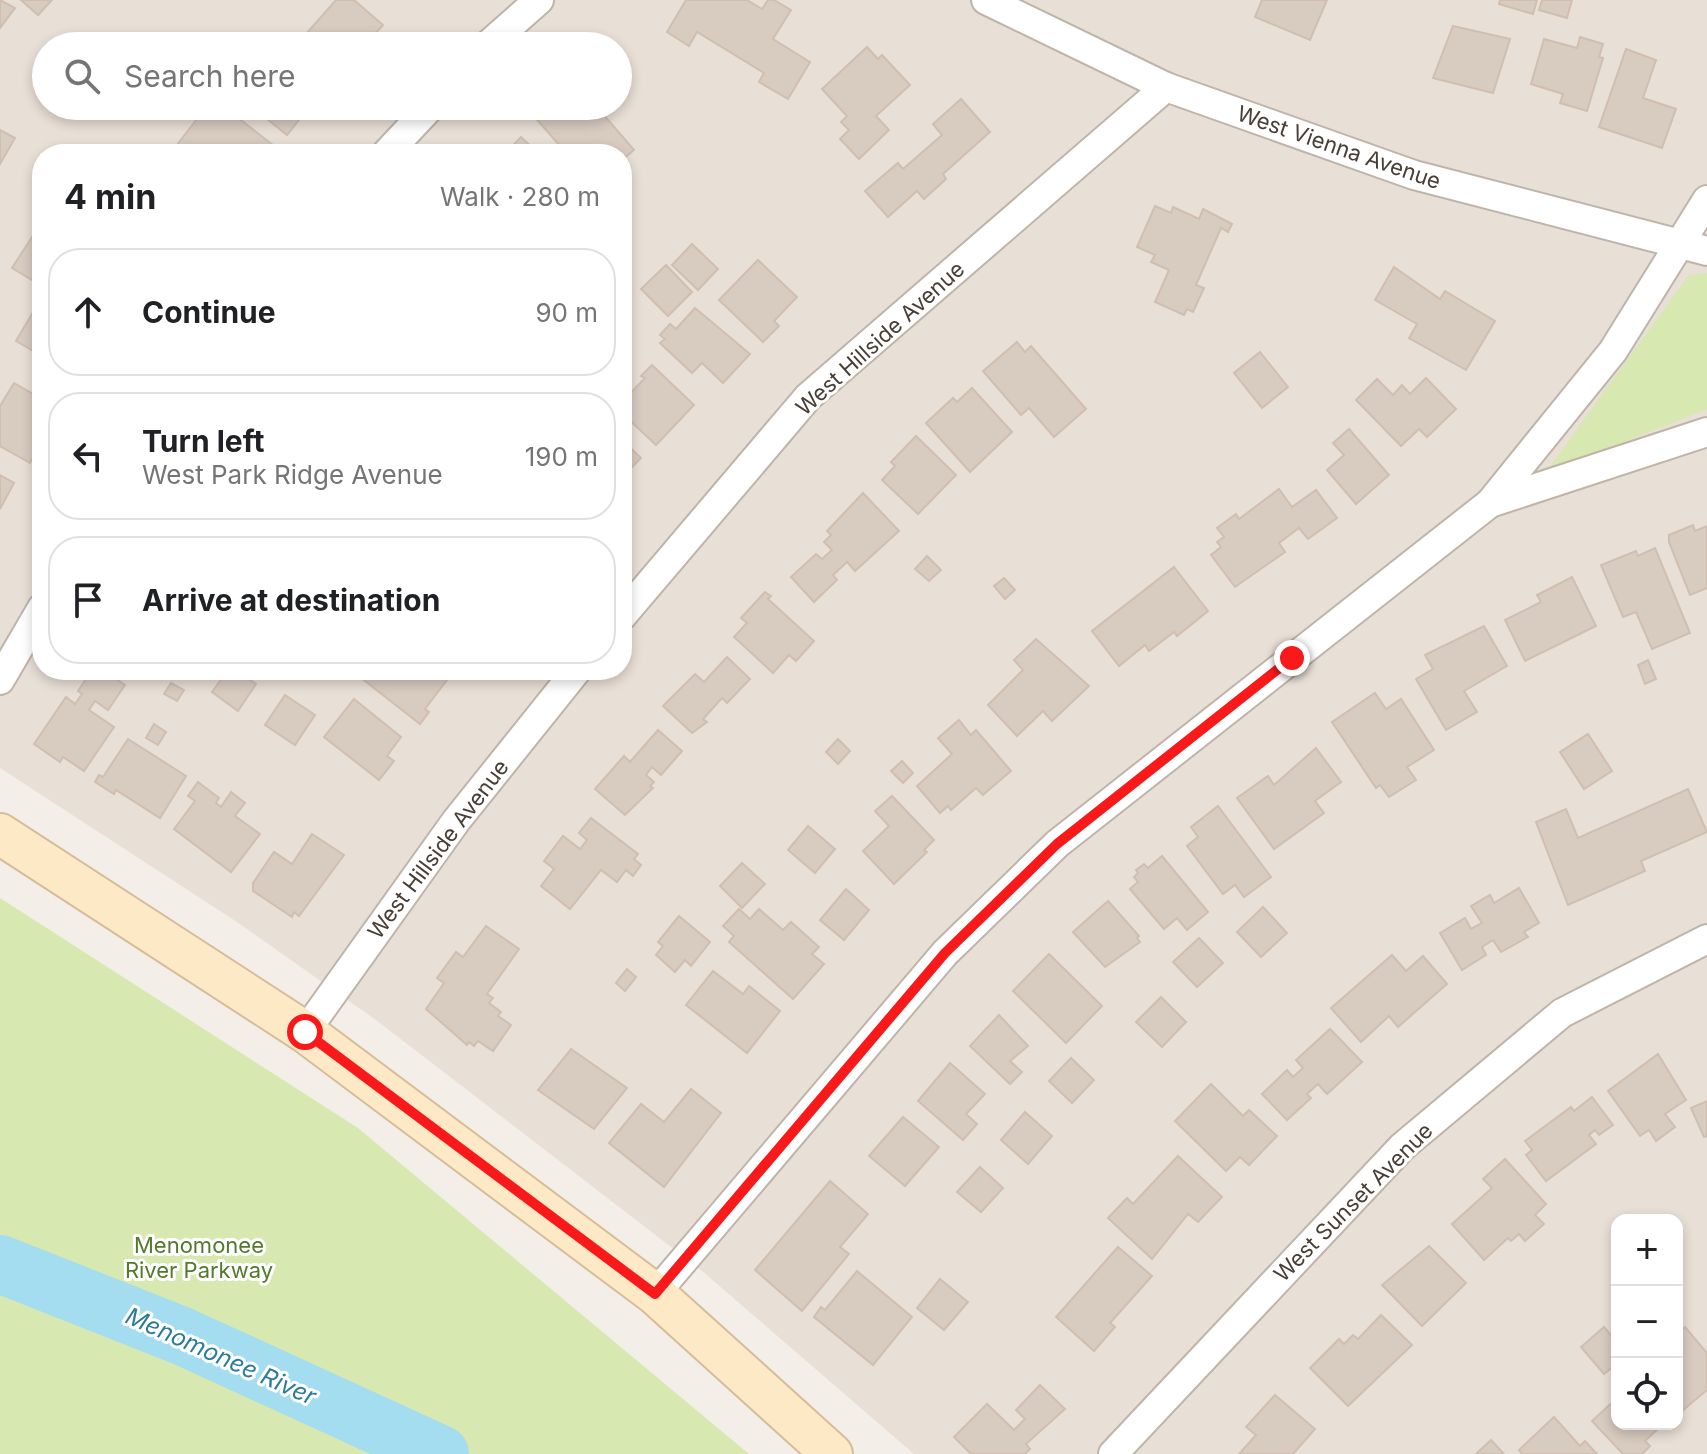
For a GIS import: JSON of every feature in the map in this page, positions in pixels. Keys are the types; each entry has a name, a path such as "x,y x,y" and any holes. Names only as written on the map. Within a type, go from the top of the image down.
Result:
{"street":[{"path":"503,32 539,0"},
{"name":"West Vienna Avenue","path":"986,0 1166,87 1414,175 1693,249"},
{"name":"West Hillside Avenue","path":"632,604 808,397 1166,87"},
{"path":"395,144 418,120"},
{"path":"655,1294 945,953 1057,844 1490,503 1693,249 1707,200"},
{"path":"1490,503 1707,432"},
{"path":"0,680 32,625"},
{"name":"West Hillside Avenue","path":"305,1032 456,821 569,680"},
{"path":"0,834 305,1032 655,1294 832,1454"},
{"name":"West Sunset Avenue","path":"1113,1454 1402,1147 1562,1013 1707,939"}],"shaded area":[{"path":"0,0 1707,0 1707,1454 914,1454 701,1270 376,1020 237,922 0,768"}],"green space":[{"path":"1707,273 1707,409 1558,468 1551,465 1689,275"},
{"name":"Menomonee River Parkway","path":"0,898 358,1128 749,1454 0,1454"}],"building":[{"path":"0,0 15,8 0,28"},
{"path":"21,0 52,0 38,15"},
{"path":"336,0 354,0 383,25 377,32 308,32"},
{"path":"686,0 747,0 762,9 768,0 774,0 791,10 773,39 810,62 788,99 759,82 764,73 697,32 689,46 667,32"},
{"path":"1262,0 1327,0 1310,40 1255,17"},
{"path":"1500,0 1537,0 1533,14 1499,4"},
{"path":"1542,0 1572,0 1567,18 1539,10"},
{"path":"1453,26 1510,39 1493,93 1433,78"},
{"path":"1580,37 1603,44 1599,57 1603,58 1587,111 1560,103 1563,94 1531,84 1544,39 1577,48"},
{"path":"867,47 878,59 882,55 910,85 876,116 889,130 859,159 840,139 849,130 841,122 847,116 822,89"},
{"path":"1626,49 1656,60 1643,98 1676,109 1662,148 1599,127"},
{"path":"961,99 990,132 943,174 946,179 924,199 917,191 888,217 865,191 898,163 903,169 942,135 933,124"},
{"path":"196,120 241,120 271,144 178,144"},
{"path":"268,120 299,120 287,135"},
{"path":"537,120 608,120 629,144 558,144"},
{"path":"0,130 15,138 0,164"},
{"path":"521,137 528,144 514,144"},
{"path":"1155,206 1171,213 1173,207 1199,219 1203,209 1232,224 1228,232 1221,228 1196,285 1204,288 1193,312 1187,309 1184,315 1155,302 1169,270 1151,262 1155,255 1137,247"},
{"path":"32,237 32,280 12,268"},
{"path":"692,244 718,269 698,290 672,265"},
{"path":"758,260 797,297 774,321 779,326 763,342 719,300"},
{"path":"666,265 692,292 668,316 641,289"},
{"path":"1394,267 1440,299 1445,291 1495,321 1466,370 1409,338 1417,324 1375,300"},
{"path":"695,308 750,354 723,383 702,363 692,373 660,343 665,339 660,335 670,324 676,329"},
{"path":"32,314 32,350 16,341"},
{"path":"1017,342 1025,352 1031,346 1086,409 1054,437 1029,408 1021,415 983,371"},
{"path":"1260,352 1288,387 1262,408 1234,373"},
{"path":"652,365 694,405 656,445 632,422 632,392 645,378 641,376"},
{"path":"1426,378 1456,409 1427,437 1419,429 1401,446 1356,400 1377,379 1393,395 1402,385 1410,394"},
{"path":"14,383 32,393 30,463 0,446 0,406"},
{"path":"972,388 1012,432 970,472 926,423 953,398 957,402"},
{"path":"1349,429 1389,475 1356,504 1327,470 1344,455 1333,443"},
{"path":"916,436 956,475 918,514 882,480 895,466 891,462"},
{"path":"632,449 641,458 632,467"},
{"path":"0,475 14,483 0,509"},
{"path":"1279,489 1292,507 1316,490 1337,518 1308,539 1299,528 1279,543 1285,552 1235,587 1211,555 1221,547 1217,542 1224,537 1217,528 1236,514 1239,519"},
{"path":"863,493 899,531 855,571 847,562 833,575 837,580 814,602 791,577 816,554 822,559 832,550 824,542 831,535 827,531"},
{"path":"1693,525 1695,531 1707,526 1707,588 1690,595 1669,535"},
{"path":"1655,548 1690,633 1652,649 1636,612 1623,617 1601,565 1636,551 1638,556"},
{"path":"927,556 941,570 929,581 915,569"},
{"path":"1174,567 1208,611 1177,636 1174,632 1149,651 1145,645 1119,666 1092,631"},
{"path":"1572,577 1596,626 1525,661 1505,620 1541,602 1537,595"},
{"path":"1004,578 1015,590 1005,599 994,586"},
{"path":"765,592 771,596 768,599 814,641 796,661 789,655 773,673 734,637 747,623 741,618"},
{"path":"1484,626 1507,666 1464,691 1477,712 1446,730 1416,679 1433,669 1425,655"},
{"path":"1036,639 1089,686 1052,721 1043,711 1017,736 988,705 1023,670 1014,660"},
{"path":"727,657 750,679 727,703 722,698 703,719 707,722 692,733 663,706 695,674 704,682"},
{"path":"1648,660 1656,679 1645,684 1638,665"},
{"path":"85,680 118,680 125,685 108,710 95,701 89,710 114,727 84,771 63,757 60,762 34,744 66,697 75,704 82,694 78,691"},
{"path":"221,680 250,680 256,684 238,711 212,692"},
{"path":"364,680 447,680 425,709 429,712 420,724"},
{"path":"171,683 184,690 177,701 164,694"},
{"path":"1375,693 1386,709 1401,699 1434,750 1407,767 1416,780 1389,797 1380,785 1376,788 1332,722"},
{"path":"285,695 315,715 295,745 265,725"},
{"path":"354,699 401,737 387,756 394,761 379,780 324,737"},
{"path":"959,720 971,735 976,730 1011,771 983,795 976,788 951,810 948,806 940,813 917,786 952,754 938,738"},
{"path":"154,724 166,732 158,745 146,738"},
{"path":"658,730 682,751 661,775 652,767 646,775 654,782 650,786 653,788 625,815 595,789 624,756 630,762"},
{"path":"1588,734 1612,771 1584,789 1560,752"},
{"path":"128,739 186,776 160,818 116,790 114,794 95,782 99,775 103,777"},
{"path":"838,739 850,751 838,764 826,752"},
{"path":"1316,748 1341,782 1315,801 1324,813 1274,849 1237,798 1268,776 1274,785"},
{"path":"902,761 913,773 903,783 891,771"},
{"path":"198,782 219,798 216,803 221,807 231,792 245,803 235,816 260,834 231,872 174,829 195,801 188,796"},
{"path":"1688,789 1707,832 1641,861 1645,871 1568,905 1536,822 1566,809 1578,838"},
{"path":"892,796 934,840 924,850 927,852 894,884 863,851 889,826 875,811"},
{"path":"1218,806 1271,877 1244,897 1235,885 1223,894 1187,846 1198,837 1191,827"},
{"path":"591,818 638,854 634,859 641,865 633,876 626,870 617,882 601,870 570,909 541,886 554,869 544,861 563,836 580,849 587,840 579,833"},
{"path":"808,826 835,849 815,873 788,850"},
{"path":"312,834 344,855 299,916 294,912 292,917 253,891 253,883 274,852 292,864"},
{"path":"1162,856 1208,912 1187,930 1177,918 1164,929 1130,889 1138,882 1134,877 1138,873 1136,870 1144,864 1148,868"},
{"path":"742,863 765,884 742,908 720,886"},
{"path":"1519,888 1539,923 1524,932 1528,937 1501,952 1493,940 1482,947 1486,955 1462,970 1440,933 1465,918 1471,929 1482,923 1471,906 1490,895 1494,903"},
{"path":"846,889 869,910 844,940 820,920"},
{"path":"1108,901 1139,936 1140,942 1105,967 1073,932"},
{"path":"1263,907 1287,933 1261,957 1237,932"},
{"path":"739,909 750,919 759,909 783,930 791,922 819,947 812,954 824,964 793,999 729,942 734,936 723,926"},
{"path":"679,916 710,942 691,966 685,960 675,972 656,955 663,946 658,942"},
{"path":"486,926 519,949 487,994 493,998 489,1003 501,1012 498,1016 511,1025 493,1051 478,1041 474,1046 469,1042 467,1045 426,1009 444,983 437,978 456,952 463,957"},
{"path":"1199,938 1223,963 1197,987 1173,962"},
{"path":"1049,954 1102,1006 1066,1043 1013,991"},
{"path":"1392,955 1406,971 1423,956 1447,984 1398,1027 1389,1016 1361,1042 1331,1008"},
{"path":"627,969 636,977 625,991 616,983"},
{"path":"713,971 743,994 749,986 780,1011 747,1053 686,1005"},
{"path":"1161,997 1186,1022 1162,1047 1136,1022"},
{"path":"999,1015 1028,1046 1010,1061 1022,1072 1010,1084 970,1046"},
{"path":"1330,1029 1362,1062 1327,1094 1318,1084 1307,1094 1311,1098 1287,1120 1262,1094 1287,1070 1293,1077 1303,1068 1296,1060"},
{"path":"571,1049 627,1088 594,1129 538,1090"},
{"path":"1658,1054 1686,1100 1665,1114 1675,1127 1656,1141 1649,1130 1640,1136 1608,1091"},
{"path":"1071,1058 1094,1080 1072,1103 1049,1081"},
{"path":"950,1063 985,1094 966,1114 977,1124 963,1140 918,1101"},
{"path":"1211,1084 1243,1116 1249,1110 1277,1136 1249,1165 1240,1157 1226,1171 1175,1121"},
{"path":"691,1089 721,1113 664,1187 609,1143 641,1104 664,1122"},
{"path":"1592,1097 1613,1125 1599,1135 1595,1130 1589,1135 1596,1144 1546,1181 1526,1155 1532,1150 1525,1141 1571,1107 1574,1111"},
{"path":"1707,1101 1707,1136 1704,1137 1691,1108"},
{"path":"1025,1112 1052,1136 1028,1164 1001,1140"},
{"path":"903,1117 939,1147 905,1186 869,1156"},
{"path":"1178,1156 1222,1197 1198,1222 1188,1214 1152,1259 1108,1218 1127,1198 1133,1204"},
{"path":"1505,1159 1546,1204 1535,1215 1544,1224 1525,1241 1519,1234 1511,1241 1508,1238 1484,1260 1452,1224 1492,1188 1483,1179"},
{"path":"980,1167 1003,1188 981,1212 957,1192"},
{"path":"830,1181 868,1214 840,1247 849,1254 802,1311 755,1270"},
{"path":"1429,1246 1466,1283 1422,1326 1382,1285"},
{"path":"1118,1247 1152,1276 1110,1323 1115,1327 1094,1351 1056,1317"},
{"path":"857,1271 912,1317 873,1365 814,1317 821,1307 825,1310"},
{"path":"940,1279 968,1302 944,1330 917,1308"},
{"path":"1381,1315 1412,1345 1348,1406 1310,1368 1339,1339 1344,1344 1353,1335 1358,1339"},
{"path":"1604,1327 1611,1335 1611,1368 1604,1374 1581,1347"},
{"path":"1685,1327 1707,1353 1707,1390 1683,1410 1683,1358"},
{"path":"1040,1385 1065,1409 1026,1444 1030,1449 1025,1454 971,1454 954,1437 987,1404 1014,1430 1025,1419 1016,1410"},
{"path":"1275,1395 1315,1429 1293,1454 1239,1454 1256,1435 1246,1427"},
{"path":"1611,1404 1611,1430 1657,1430 1645,1441 1650,1446 1642,1454 1623,1454 1592,1421"},
{"path":"1554,1417 1580,1446 1585,1441 1597,1454 1522,1454 1519,1450"},
{"path":"1491,1440 1504,1454 1476,1454"}],"waterway":[{"name":"Menomonee River","path":"0,1264 182,1336 440,1454"}],"route":[{"path":"305,1032 655,1294 945,953 1057,844 1292,658"}]}
